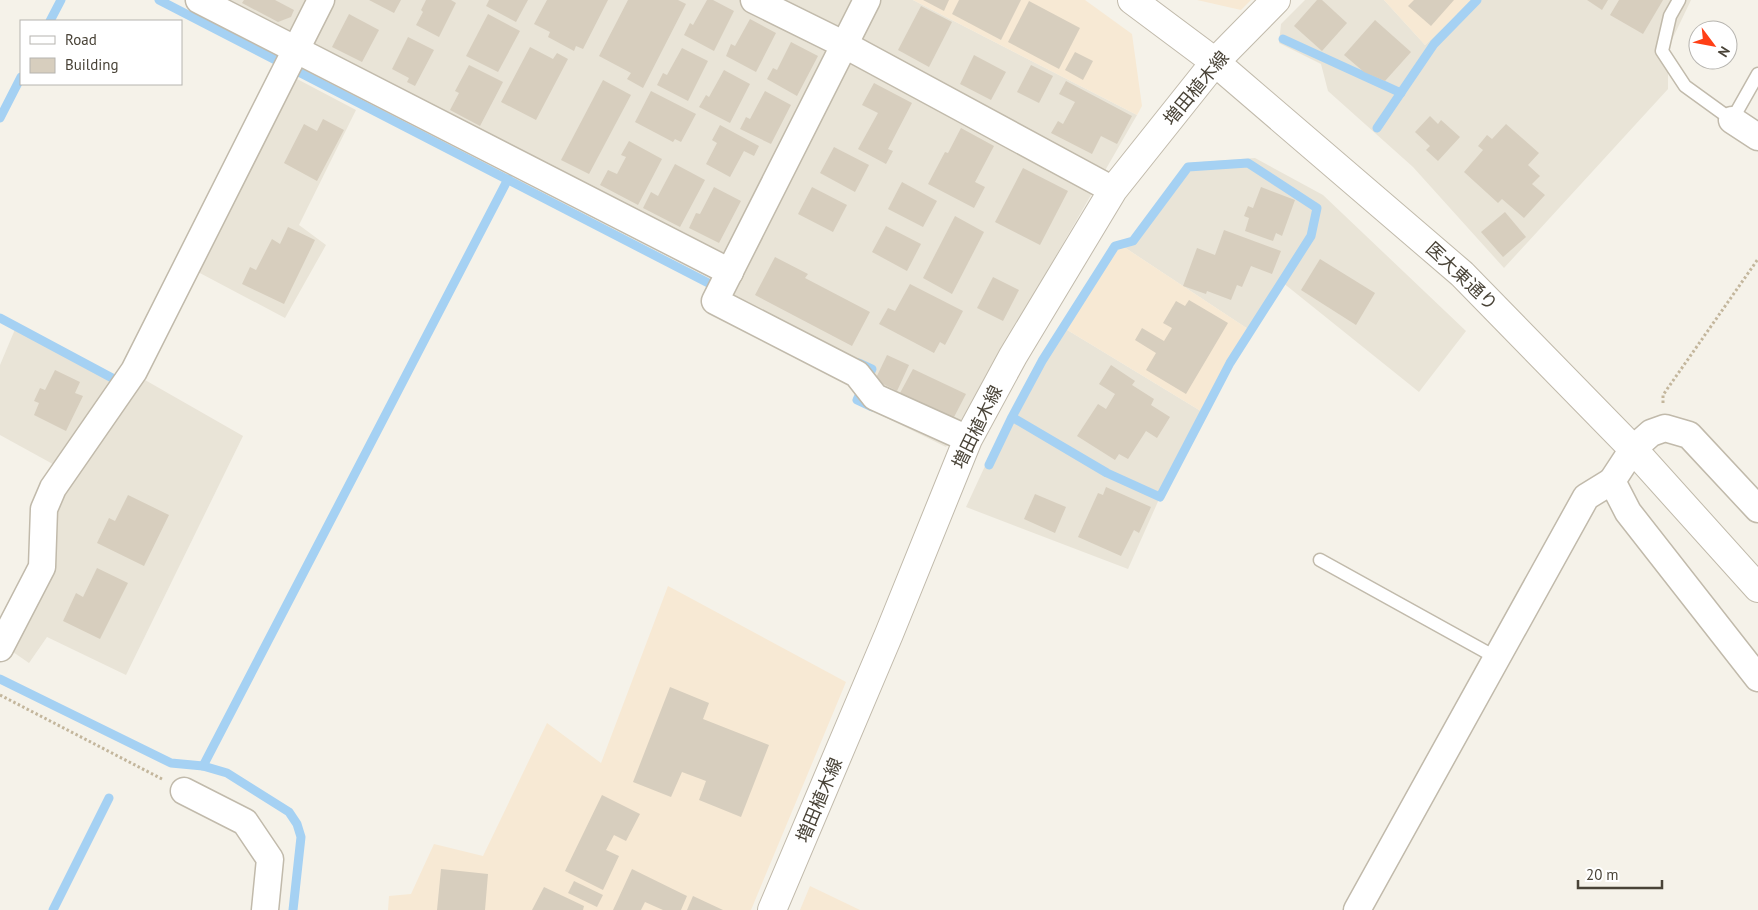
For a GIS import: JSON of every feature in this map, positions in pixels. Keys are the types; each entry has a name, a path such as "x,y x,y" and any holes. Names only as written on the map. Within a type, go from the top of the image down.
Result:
{"street":[{"path":"199,0 290,61 724,284 857,374 875,397 968,439"},
{"path":"0,648 42,567 44,509 53,488 134,371 321,0"},
{"path":"754,0 844,45 1113,190"},
{"path":"724,284 868,0"},
{"name":"医大東通り","path":"1132,0 1215,62 1462,274 1633,450 1758,588"},
{"name":"増田植木線","path":"772,910 889,634 968,439 1013,356 1113,190 1215,62 1276,0"},
{"path":"1732,120 1758,138"},
{"path":"1357,910 1586,497 1612,480 1633,450 1651,433 1665,428 1689,435 1758,509"},
{"path":"1612,480 1628,512 1758,678"},
{"path":"193,796 245,822 270,859 265,910"}],"lane":[{"path":"1679,0 1670,16 1662,50 1685,86 1732,120 1758,74"},
{"path":"1320,560 1497,658"}],"path":[{"path":"1665,428 1663,395 1758,259"},
{"path":"0,695 193,796"}],"shaded area":[{"path":"231,0 913,0 1137,115 946,447 852,401 865,371 712,290 717,257"},
{"path":"913,0 1085,0 1132,34 1142,106 1137,115"},
{"path":"1197,0 1251,0 1241,10"},
{"path":"1305,0 1384,0 1425,45 1472,0 1691,0 1668,48 1668,89 1504,268 1413,167 1328,91 1321,64 1279,43 1281,24"},
{"path":"1384,0 1472,0 1425,45"},
{"path":"280,70 356,110 299,225 326,245 285,318 181,263"},
{"path":"1255,158 1323,195 1466,331 1419,392 1282,282 1251,331 1118,243 1139,237 1187,163"},
{"path":"1118,243 1251,331 1230,363 1204,413 1064,328"},
{"path":"16,327 114,379 124,368 243,436 126,675 47,637 29,663 0,643 35,562 60,468 0,435 0,365"},
{"path":"1064,328 1204,413 1160,497 1128,569 966,507 1010,412"},
{"path":"668,586 846,682 751,910 388,910 389,896 411,894 434,844 483,856 547,723 601,763"},
{"path":"810,886 860,910 800,910"}],"building":[{"path":"244,0 275,0 294,10 291,17 278,22 242,3"},
{"path":"369,0 401,0 394,13"},
{"path":"426,0 451,0 456,3 439,37 416,25 423,12 421,10"},
{"path":"489,0 528,0 516,22 486,6"},
{"path":"547,0 608,0 583,49 576,46 574,51 548,37 550,32 534,24"},
{"path":"628,0 678,0 686,4 643,88 627,79 631,73 599,56"},
{"path":"707,0 713,0 734,11 714,51 684,35 690,23 693,25"},
{"path":"923,0 949,0 944,11"},
{"path":"959,0 1021,0 1001,40 952,14"},
{"path":"1317,0 1322,0 1347,23 1322,51 1294,26"},
{"path":"1414,0 1454,0 1431,26 1408,6"},
{"path":"1587,0 1608,0 1602,10"},
{"path":"1619,0 1663,0 1643,34 1610,15"},
{"path":"1029,1 1080,28 1059,69 1008,42"},
{"path":"921,6 952,22 929,67 898,50"},
{"path":"349,14 379,30 362,62 332,47"},
{"path":"488,14 520,31 498,72 466,56"},
{"path":"750,19 776,33 756,72 726,56 731,44 735,46"},
{"path":"1375,20 1411,52 1385,81 1364,72 1344,55"},
{"path":"408,37 434,50 415,86 407,82 409,78 392,69"},
{"path":"791,42 818,56 797,96 767,79 773,68 777,70"},
{"path":"530,47 553,59 557,53 568,59 536,120 501,102"},
{"path":"682,48 708,61 688,101 657,85 663,73 667,75"},
{"path":"1075,52 1093,61 1083,80 1065,70"},
{"path":"974,55 1006,72 991,100 960,84"},
{"path":"469,65 503,82 480,126 450,110 459,93 455,91"},
{"path":"1031,65 1053,76 1039,103 1017,92"},
{"path":"724,70 750,84 730,123 699,107 706,95 709,97"},
{"path":"603,80 631,95 589,174 561,160"},
{"path":"1066,81 1132,116 1117,144 1101,136 1092,154 1051,133 1058,121 1063,124 1075,102 1059,94"},
{"path":"874,83 912,103 888,149 893,151 886,164 858,149 878,113 862,105"},
{"path":"651,91 696,114 681,142 675,139 673,142 635,122"},
{"path":"765,91 791,105 771,144 740,129 746,117 750,119"},
{"path":"1430,116 1438,124 1441,120 1460,137 1438,161 1426,150 1430,146 1415,132"},
{"path":"323,119 344,130 317,181 284,163 304,124 317,131"},
{"path":"1506,124 1539,153 1528,165 1540,176 1532,184 1545,195 1524,218 1502,199 1498,203 1464,172 1483,150 1478,146 1487,135 1492,139"},
{"path":"720,125 759,146 754,156 744,151 730,177 706,164 717,143 712,140"},
{"path":"961,128 994,146 975,182 985,187 974,208 928,184 945,152 948,153"},
{"path":"629,141 662,159 638,205 600,185 608,170 617,174 626,157 621,155"},
{"path":"834,147 869,165 855,192 820,173"},
{"path":"675,164 705,180 680,227 643,208 651,192 658,196"},
{"path":"1023,168 1068,191 1040,245 995,222"},
{"path":"902,182 937,201 923,227 888,209"},
{"path":"714,187 741,201 719,243 689,228 696,213 700,214"},
{"path":"812,187 847,205 833,232 798,214"},
{"path":"1261,187 1295,200 1282,236 1276,233 1273,241 1245,231 1249,218 1244,216 1248,206 1253,208"},
{"path":"1505,212 1526,237 1503,257 1481,232"},
{"path":"955,216 984,232 952,294 923,278"},
{"path":"886,226 921,244 907,271 872,252"},
{"path":"288,227 315,240 284,304 242,284 250,267 256,270 272,239 280,244"},
{"path":"1224,230 1281,251 1272,274 1251,266 1242,287 1237,285 1231,300 1207,291 1206,294 1183,286 1197,248 1215,255"},
{"path":"775,257 808,274 805,278 870,312 852,346 755,295"},
{"path":"1320,259 1375,293 1356,325 1301,290"},
{"path":"993,277 1019,290 1003,321 977,308"},
{"path":"910,284 963,311 945,345 940,342 934,353 879,324 888,308 895,311"},
{"path":"1189,300 1228,323 1186,394 1146,370 1156,353 1135,340 1142,328 1164,341 1172,328 1163,323 1176,301 1185,306"},
{"path":"887,355 909,365 897,391 875,380"},
{"path":"1111,365 1135,381 1132,385 1154,399 1151,405 1170,417 1157,438 1146,431 1128,459 1119,454 1115,460 1077,436 1098,404 1106,409 1115,394 1099,384"},
{"path":"913,369 966,394 953,419 900,393"},
{"path":"55,370 80,382 75,393 83,396 66,431 34,415 39,403 34,401 40,388 45,390"},
{"path":"1106,487 1151,507 1139,533 1134,530 1121,556 1078,537 1098,493 1103,495"},
{"path":"1035,494 1066,507 1055,533 1024,519"},
{"path":"128,495 169,515 144,566 97,543 109,518 115,521"},
{"path":"97,568 128,583 100,639 63,621 76,593 83,597"},
{"path":"670,687 709,703 703,719 769,745 741,817 699,800 706,781 682,772 671,797 633,782"},
{"path":"602,795 640,814 626,841 614,835 606,850 619,856 603,890 565,871"},
{"path":"441,869 488,874 485,910 437,910"},
{"path":"632,869 687,896 681,910 663,910 645,902 641,910 613,910"},
{"path":"574,881 603,895 597,907 568,893"},
{"path":"544,887 584,906 583,910 532,910"},
{"path":"693,896 723,910 687,910"}],"waterway":[{"path":"51,20 61,0"},
{"path":"159,0 720,289"},
{"path":"1377,128 1434,44 1477,0"},
{"path":"1283,39 1401,93"},
{"path":"0,118 20,79"},
{"path":"989,465 1012,417 1107,473 1160,497 1230,363 1311,236 1317,208 1248,163 1188,167 1133,241 1115,246 1042,361 1012,417"},
{"path":"203,766 508,179"},
{"path":"0,318 114,379"},
{"path":"859,363 872,369 857,400 872,407"},
{"path":"0,679 171,763 203,766 227,773 289,812 297,824 301,837 293,910"},
{"path":"53,910 109,798"}]}
